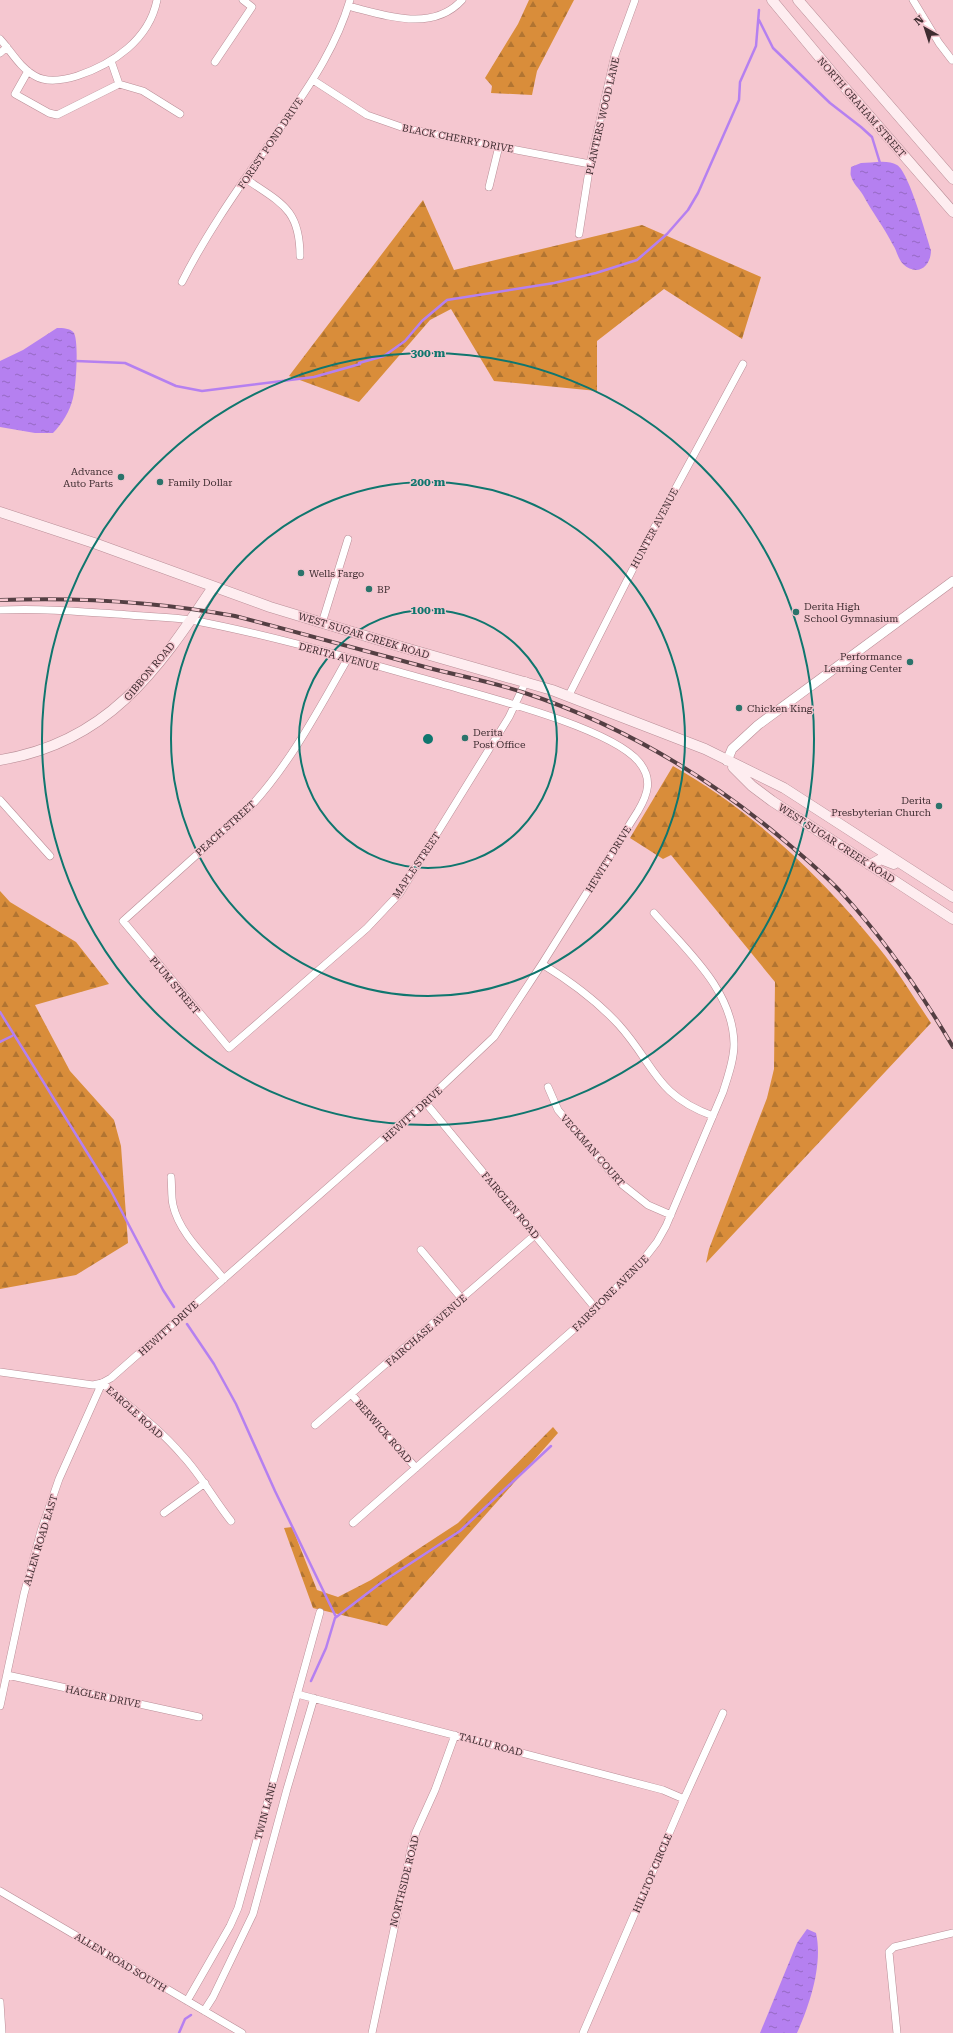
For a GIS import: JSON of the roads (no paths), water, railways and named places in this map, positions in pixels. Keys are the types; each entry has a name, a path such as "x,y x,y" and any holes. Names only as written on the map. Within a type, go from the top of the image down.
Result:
{"main road":[{"name":"NORTH GRAHAM STREET","path":"772,0 840,82 953,212"},
{"path":"798,0 953,179"},
{"name":"WEST SUGAR CREEK ROAD","path":"0,512 94,543 322,623 526,681 568,695 705,749 784,788 953,897"},
{"name":"GIBBON ROAD","path":"0,760 44,750 81,733 97,723 135,690 190,620 213,586"},
{"name":"WEST SUGAR CREEK ROAD","path":"727,761 752,786 772,801 953,919"},
{"path":"870,865 881,859 888,860 911,875 926,879"}],"street":[{"path":"0,39 35,76 45,80 67,79 111,61 127,49 143,32 153,14 157,0"},
{"path":"215,62 252,6 242,0"},
{"path":"349,3 411,19 424,19 446,13 462,0"},
{"name":"PLANTERS WOOD LANE","path":"579,234 590,164 615,55 635,0"},
{"path":"913,0 939,43 952,60"},
{"name":"FOREST POND DRIVE","path":"182,282 213,229 313,80 336,38 349,3"},
{"path":"0,53 7,47"},
{"path":"111,61 119,84"},
{"path":"28,70 15,94 49,113 57,115 119,84 143,90 180,114"},
{"name":"BLACK CHERRY DRIVE","path":"313,80 367,115 387,123 431,134 590,164"},
{"path":"489,187 499,146"},
{"path":"246,179 274,198 288,210 298,228 300,256"},
{"name":"HUNTER AVENUE","path":"568,695 645,545 743,364"},
{"path":"322,623 348,539"},
{"path":"727,761 732,749 758,725 953,581"},
{"name":"DERITA AVENUE","path":"0,610 72,610 190,620 255,634 348,658 516,705 583,730 624,750 639,763 648,778 649,784"},
{"name":"PEACH STREET","path":"123,920 262,795 296,744 348,658"},
{"name":"MAPLE STREET","path":"229,1048 344,950 400,893 516,705 526,681"},
{"name":"HEWITT DRIVE","path":"102,1383 120,1370 425,1102 494,1037 542,964 638,811 649,784"},
{"path":"0,800 50,856"},
{"name":"FAIRSTONE AVENUE","path":"353,1523 492,1404 596,1309 649,1253 657,1242 671,1215 723,1092 733,1058 733,1032 728,1009 713,981 654,913"},
{"name":"PLUM STREET","path":"123,920 229,1048"},
{"path":"542,964 582,991 618,1024 631,1039 654,1075 670,1093 698,1110 713,1116"},
{"name":"VECKMAN COURT","path":"548,1087 558,1110 619,1182 648,1205 671,1215"},
{"name":"FAIRGLEN ROAD","path":"425,1102 536,1234 596,1309"},
{"path":"171,1177 172,1204 178,1221 224,1279"},
{"name":"FAIRCHASE AVENUE","path":"315,1425 352,1395 536,1234"},
{"path":"421,1250 462,1299"},
{"name":"EARGLE ROAD","path":"0,1372 86,1384 102,1383 181,1453 231,1521"},
{"name":"ALLEN ROAD EAST","path":"0,1706 24,1594 48,1510 59,1480 102,1383"},
{"name":"BERWICK ROAD","path":"352,1395 416,1468"},
{"path":"164,1513 204,1483"},
{"name":"TWIN LANE","path":"187,2001 230,1926 238,1908 320,1612"},
{"name":"HAGLER DRIVE","path":"7,1675 199,1717"},
{"name":"TALLU ROAD","path":"297,1694 663,1790 684,1799"},
{"name":"TWIN LANE","path":"204,2011 213,1997 253,1914 314,1698"},
{"name":"HILLTOP CIRCLE","path":"583,2033 684,1799 723,1713"},
{"name":"NORTHSIDE ROAD","path":"372,2033 411,1849 455,1735"},
{"name":"ALLEN ROAD SOUTH","path":"0,1891 242,2033"},
{"path":"897,2033 889,1952 894,1947 953,1933"},
{"path":"0,2002 2,2033"}],"water":[{"path":"889,162 897,165 902,170 912,191 931,250 929,261 922,268 913,270 901,262 886,232 853,181 851,167 861,163"},
{"path":"57,328 72,331 76,338 76,375 72,403 60,426 53,433 35,433 0,427 0,361 23,350"},
{"path":"807,1929 816,1933 818,1958 811,1997 797,2033 760,2033 797,1943"}],"waterway":[{"path":"76,361 125,363 176,386 202,391 314,377 384,356 405,341 422,321 447,300 554,283 596,273 637,260 667,234 688,210 698,193 739,100 740,82 756,46 759,10"},
{"path":"759,20 773,48 830,103 872,137 880,163"},
{"path":"0,1012 111,1191 163,1290 174,1307"},
{"path":"0,1042 14,1035"},
{"path":"187,1324 214,1364 236,1404 275,1491 336,1617"},
{"path":"311,1681 326,1648 335,1618 382,1582 460,1531 551,1446"},
{"path":"179,2033 185,2019 191,2015"}],"railway":[{"path":"0,600 59,599 148,604 235,616 429,668 511,688 594,720 662,754 726,795 786,842 821,872 857,910 887,947 915,986 953,1047"}],"place":[{"name":"Advance Auto Parts","path":"121,477"},
{"name":"Family Dollar","path":"160,482"},
{"name":"Wells Fargo","path":"301,573"},
{"name":"BP","path":"369,589"},
{"name":"Derita High School Gymnasium","path":"796,612"},
{"name":"Performance Learning Center","path":"910,662"},
{"name":"Chicken King","path":"739,708"},
{"name":"Derita Post Office","path":"465,738"},
{"name":"Derita Presbyterian Church","path":"939,806"}]}
